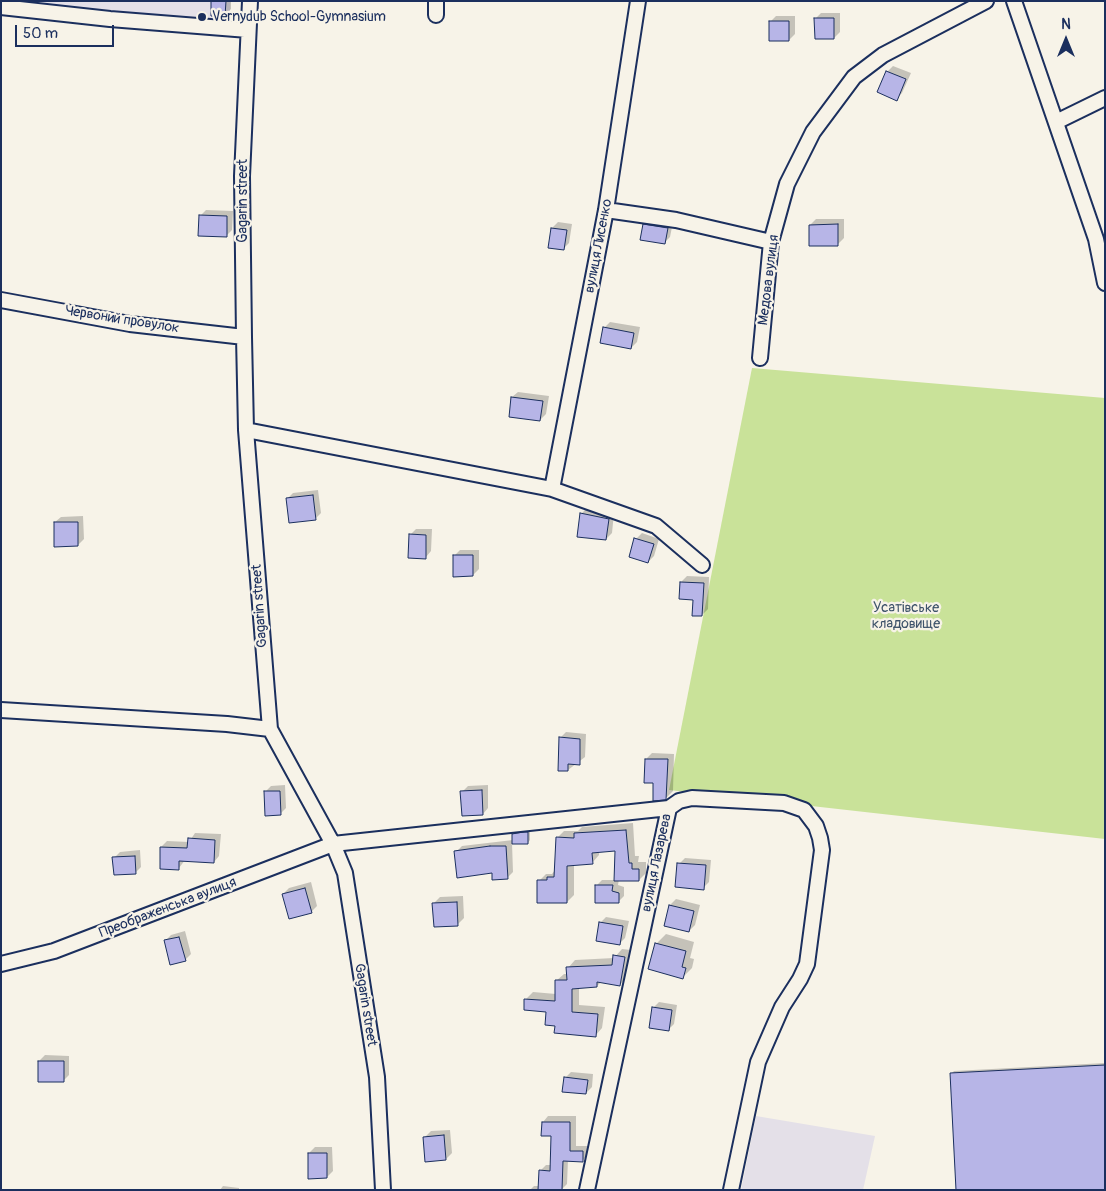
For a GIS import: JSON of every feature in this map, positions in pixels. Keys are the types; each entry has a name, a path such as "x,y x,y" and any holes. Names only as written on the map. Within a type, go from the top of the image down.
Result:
{"street":[{"name":"Gagarin street","path":"250,1 242,176 246,430 270,729 333,844 344,873 376,1077 383,1190"},
{"name":"вулиця Лисенко","path":"552,489 606,210 638,1"},
{"name":"Медова вулиця","path":"760,358 771,242 787,184 812,132 854,77 883,55 986,1"},
{"path":"1014,1 1096,239 1104,268 1105,283"},
{"path":"1,7 110,20 248,30"},
{"path":"1056,122 1105,98"},
{"path":"606,210 676,220 771,242"},
{"name":"Червоний провулок","path":"1,300 130,324 244,337"},
{"path":"246,430 552,489 656,526 702,565"},
{"path":"1,710 227,724 270,729"},
{"path":"669,808 679,801 692,798 784,803 804,810 816,826 822,850 807,964 800,979 782,1006 758,1062 731,1190"},
{"name":"вулиця Лазарева","path":"333,844 669,808 587,1190"},
{"name":"Преображенська вулиця","path":"1,964 54,951 333,844"}],"shaded area":[{"name":"Vernydub School-Gymnasium","path":"15,1 230,1 230,23 117,11"},
{"path":"756,1116 875,1136 863,1190 741,1190"}],"green space":[{"name":"Усатівське кладовище","path":"752,368 1105,398 1105,839 669,790"}],"building":[{"path":"211,1 226,1 225,16 211,16"},
{"path":"814,18 834,18 834,39 815,39"},
{"path":"769,21 789,21 789,41 769,41"},
{"path":"886,71 906,79 897,101 877,92"},
{"path":"199,215 227,216 227,237 198,236"},
{"path":"643,224 668,228 665,244 640,240"},
{"path":"838,224 838,246 809,246 809,225"},
{"path":"551,228 567,230 564,250 548,248"},
{"path":"603,327 634,333 631,349 600,343"},
{"path":"511,397 543,401 540,421 509,417"},
{"path":"313,495 316,520 289,523 286,498"},
{"path":"580,513 609,519 606,540 577,537"},
{"path":"54,522 78,522 78,546 54,547"},
{"path":"409,534 426,535 426,559 408,558"},
{"path":"634,538 654,544 648,563 629,557"},
{"path":"453,555 473,555 473,576 453,577"},
{"path":"680,582 704,583 702,616 692,616 693,600 679,599"},
{"path":"559,737 580,739 580,765 568,764 568,771 558,771"},
{"path":"645,759 668,759 666,800 653,801 653,783 644,783"},
{"path":"482,790 483,815 462,816 460,791"},
{"path":"264,791 280,791 281,815 265,816"},
{"path":"626,830 629,863 632,863 632,869 639,869 639,881 614,881 615,851 592,853 593,864 567,866 567,903 537,903 537,880 547,880 547,877 554,877 556,837 574,838 574,833"},
{"path":"528,832 528,844 512,844 512,834"},
{"path":"188,838 215,840 214,863 179,861 179,870 160,869 160,847 187,848"},
{"path":"490,846 506,846 508,879 492,880 492,873 457,878 454,851"},
{"path":"135,856 136,874 114,875 112,857"},
{"path":"677,863 706,865 704,890 675,887"},
{"path":"595,885 613,885 612,891 619,893 619,903 595,903"},
{"path":"305,888 312,913 289,919 282,894"},
{"path":"457,902 458,926 434,927 432,903"},
{"path":"669,905 694,911 689,932 664,926"},
{"path":"599,922 623,926 620,945 596,941"},
{"path":"179,937 186,961 170,965 164,940"},
{"path":"655,943 686,951 682,967 686,968 683,979 648,969"},
{"path":"613,955 625,957 620,986 597,982 597,987 572,989 572,1012 598,1014 596,1037 554,1033 555,1026 545,1025 546,1012 524,1010 524,999 555,1001 555,980 567,980 566,967 612,965"},
{"path":"652,1007 672,1010 669,1031 649,1028"},
{"path":"38,1061 64,1061 64,1082 38,1082"},
{"path":"1105,1065 1105,1190 956,1190 950,1073"},
{"path":"564,1077 588,1080 586,1094 562,1092"},
{"path":"542,1122 570,1122 570,1151 583,1151 583,1162 563,1161 562,1190 538,1190 539,1170 550,1171 551,1136 541,1136"},
{"path":"444,1135 446,1160 425,1162 423,1137"},
{"path":"308,1153 327,1153 327,1178 308,1179"}],"place":[{"name":"Vernydub School-Gymnasium","path":"202,17"}]}
